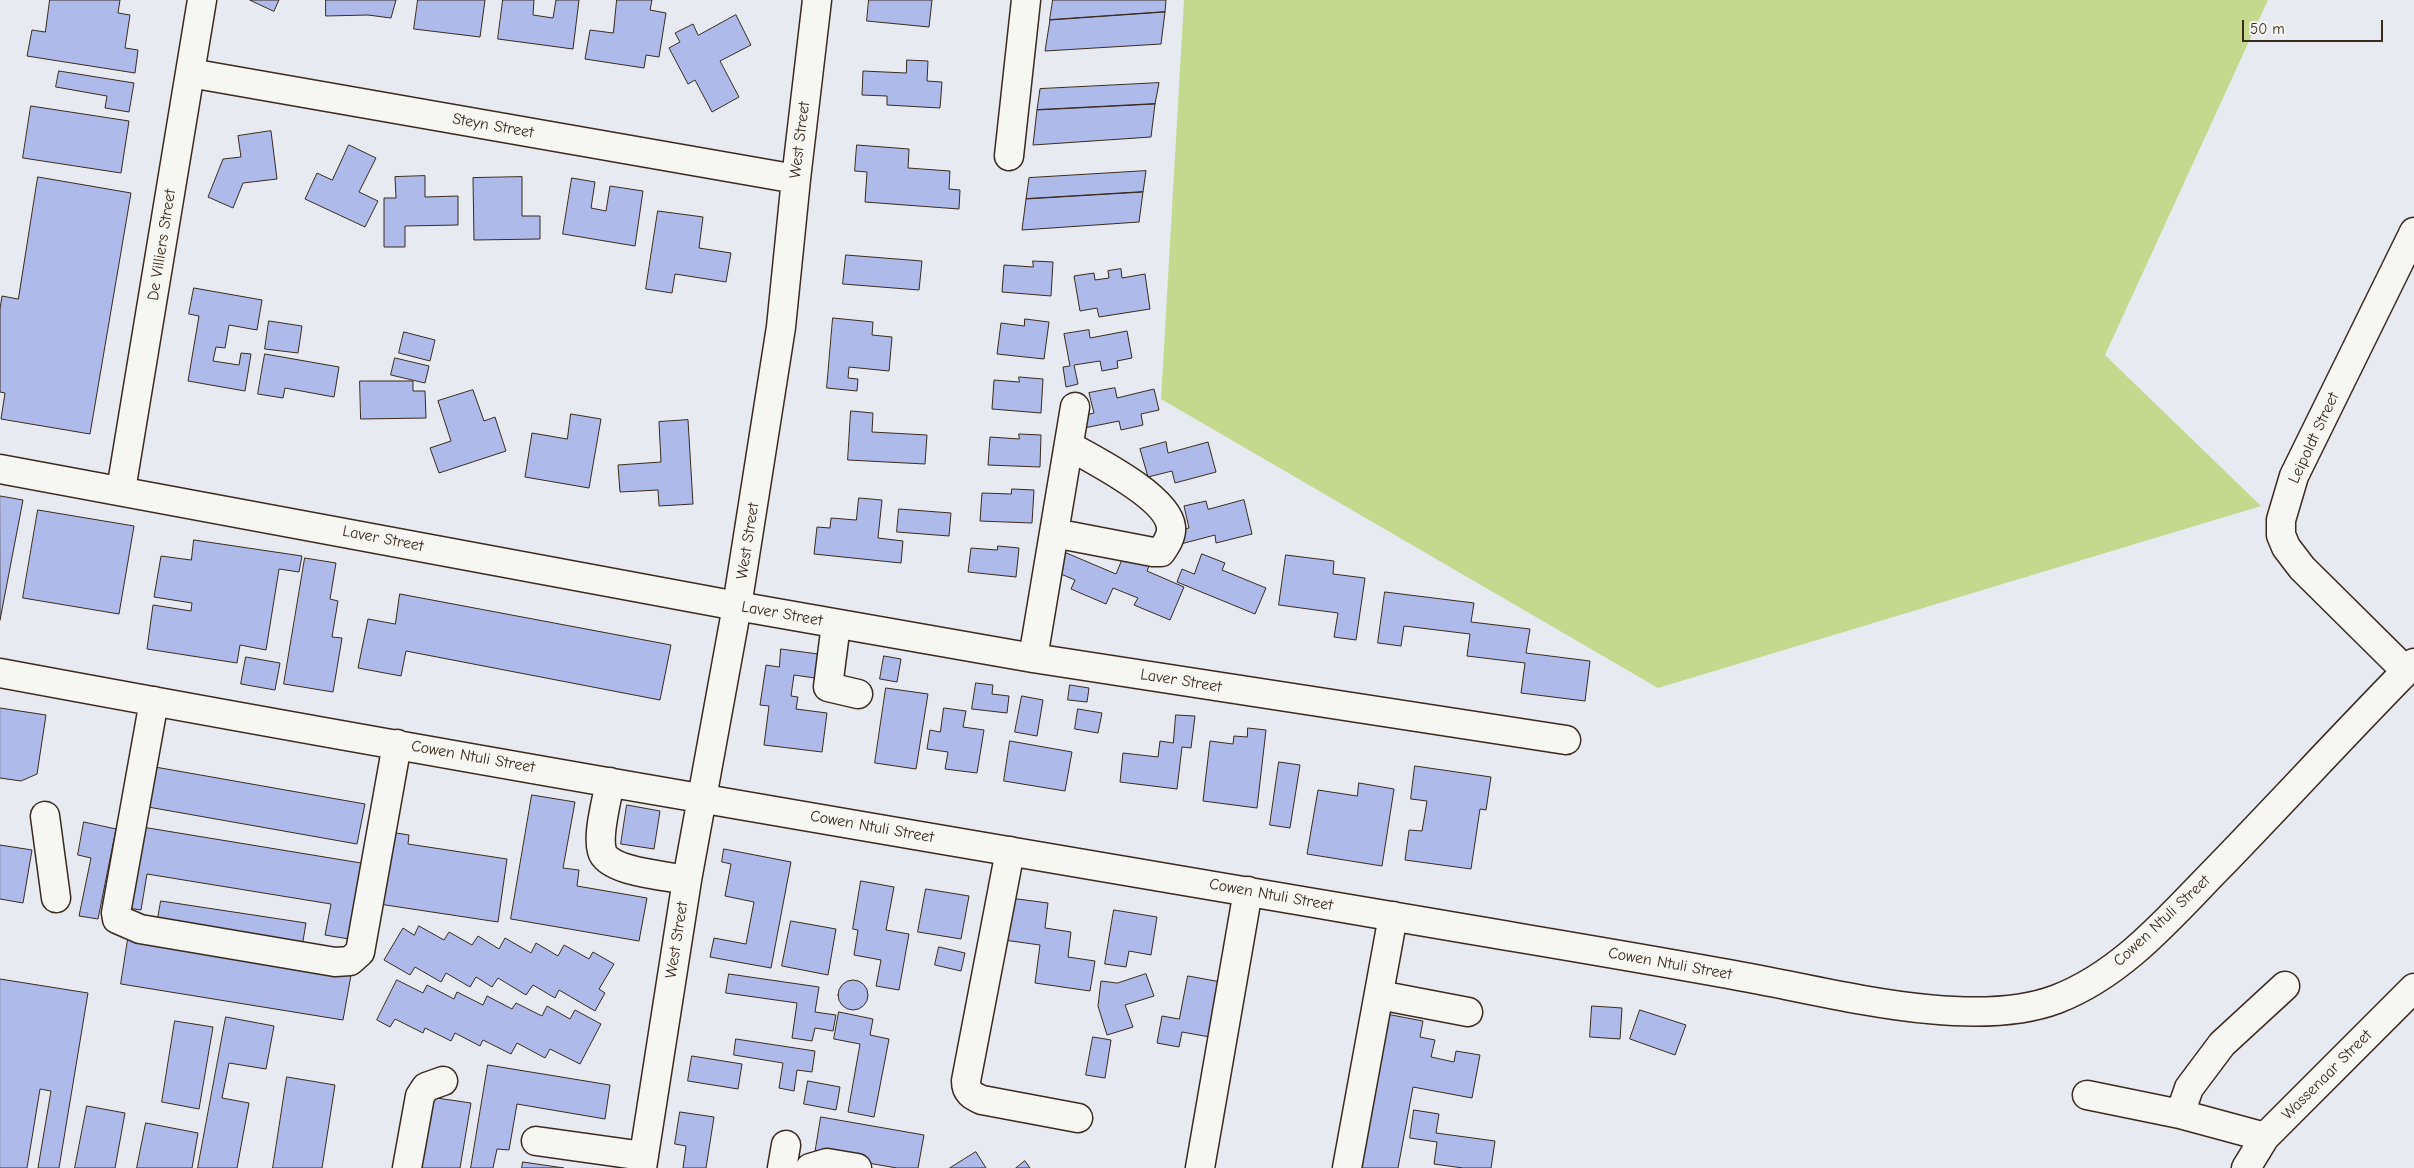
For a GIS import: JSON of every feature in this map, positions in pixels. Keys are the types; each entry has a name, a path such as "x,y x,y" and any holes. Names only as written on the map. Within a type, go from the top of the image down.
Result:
{"street":[{"name":"De Villiers Street","path":"121,490 202,0"},
{"name":"West Street","path":"643,1162 687,880 737,606 782,327 796,179 817,0"},
{"path":"1009,156 1026,0"},
{"name":"Steyn Street","path":"190,73 796,179"},
{"name":"Leipoldt Street","path":"2410,667 2302,568 2286,547 2281,535 2281,520 2294,476 2414,232"},
{"path":"1033,658 1075,407"},
{"path":"1054,533 1161,552 1171,529 1169,517 1137,485 1069,446"},
{"name":"Laver Street","path":"0,469 836,624 1033,658 1566,740"},
{"path":"836,624 828,687 858,694"},
{"name":"Cowen Ntuli Street","path":"0,673 610,782 1393,916 1909,1007 2002,1011 2052,1001 2090,984 2124,960 2179,908 2410,667"},
{"path":"154,700 116,913 118,919 140,929 335,962 350,960 360,952 398,744"},
{"path":"610,782 602,838 602,851 606,860 617,866 687,880"},
{"path":"45,816 56,898"},
{"path":"1010,851 966,1088 972,1096 982,1100 1078,1118"},
{"path":"1200,1168 1248,891"},
{"path":"1347,1168 1393,916"},
{"path":"2180,1114 2189,1088 2222,1044 2285,986"},
{"name":"Wassenaar Street","path":"2246,1168 2265,1137 2414,988"},
{"path":"1379,995 1468,1012"},
{"path":"407,1168 420,1096 426,1087 444,1081"},
{"path":"2086,1095 2180,1114 2265,1137"},
{"path":"536,1141 643,1162"},
{"path":"810,1168 827,1163 857,1168"}],"green space":[{"path":"1184,0 2268,0 2105,355 2261,506 1658,688 1161,399"}],"building":[{"path":"50,0 120,0 118,13 130,15 125,48 138,50 135,73 27,56 32,30 45,32"},
{"path":"250,0 279,0 274,11"},
{"path":"326,0 396,0 391,18 368,15 326,16"},
{"path":"418,0 485,0 480,37 414,29"},
{"path":"503,0 534,0 533,15 553,18 556,0 579,0 573,49 498,39"},
{"path":"617,0 652,0 650,10 666,13 659,57 646,55 644,68 585,59 590,30 613,33"},
{"path":"869,0 932,0 929,27 867,21"},
{"path":"1053,0 1166,0 1165,12 1050,20"},
{"path":"1165,12 1161,44 1045,51 1050,20"},
{"path":"736,15 751,45 720,61 739,97 712,112 695,80 688,84 669,48 680,42 675,33 693,24 698,35"},
{"path":"907,60 928,61 927,81 942,82 940,108 887,105 887,96 862,95 863,71 906,73"},
{"path":"59,71 134,83 129,112 105,108 107,96 56,87"},
{"path":"1159,83 1155,104 1037,110 1040,89"},
{"path":"1155,104 1151,137 1033,145 1037,110"},
{"path":"31,106 129,121 121,173 23,158"},
{"path":"271,131 277,179 243,183 233,208 208,197 223,159 241,157 238,136"},
{"path":"349,145 376,158 359,192 378,201 365,227 305,199 317,173 332,180"},
{"path":"857,145 909,149 908,168 950,171 949,189 960,190 959,209 865,202 867,172 855,171"},
{"path":"1146,171 1143,192 1026,199 1029,178"},
{"path":"425,176 425,197 458,196 458,225 405,226 405,247 384,247 384,198 396,198 395,177"},
{"path":"38,177 131,193 90,434 1,419 5,393 0,392 0,309 2,296 18,299"},
{"path":"522,177 522,216 540,216 540,239 474,240 473,178"},
{"path":"572,178 595,182 591,208 606,211 610,186 643,191 635,246 563,234"},
{"path":"1143,192 1139,222 1022,230 1026,199"},
{"path":"658,211 703,217 699,248 731,253 726,282 675,274 672,293 646,289"},
{"path":"846,255 922,261 919,290 843,284"},
{"path":"1033,261 1053,262 1051,296 1002,292 1004,265 1033,267"},
{"path":"1121,269 1122,278 1145,274 1150,309 1099,317 1097,308 1080,311 1074,276 1094,273 1095,280 1109,278 1108,271"},
{"path":"194,288 262,300 257,330 229,325 225,348 216,347 213,361 239,365 241,353 251,354 245,391 188,381 199,316 189,314"},
{"path":"833,318 873,322 872,335 892,337 889,371 849,367 848,378 858,379 857,391 827,388"},
{"path":"1025,319 1049,322 1044,359 997,354 1001,323 1024,326"},
{"path":"269,321 302,326 298,353 265,349"},
{"path":"1089,330 1090,338 1127,331 1132,358 1117,361 1118,368 1102,371 1100,361 1074,365 1078,384 1066,387 1063,367 1070,366 1064,334"},
{"path":"404,332 435,340 430,361 399,353"},
{"path":"265,354 339,367 334,397 285,388 283,398 258,394"},
{"path":"395,358 429,366 425,383 391,375"},
{"path":"1019,377 1043,379 1041,413 992,409 994,380 1019,382"},
{"path":"360,381 413,381 413,391 425,391 426,418 361,419"},
{"path":"1115,388 1117,398 1154,389 1159,410 1141,414 1143,425 1121,430 1119,421 1084,428 1081,416 1094,413 1089,393"},
{"path":"473,390 484,421 495,417 506,451 439,473 430,448 451,441 438,401"},
{"path":"851,411 873,413 872,432 927,435 925,464 848,460"},
{"path":"571,414 601,419 589,488 525,477 532,433 567,439"},
{"path":"688,420 693,504 659,506 658,490 620,492 618,465 661,462 659,422"},
{"path":"1019,434 1041,435 1040,467 988,465 990,437 1019,439"},
{"path":"1166,442 1168,453 1208,442 1216,472 1175,483 1172,471 1148,477 1140,449"},
{"path":"1012,489 1034,490 1032,523 980,521 982,493 1011,494"},
{"path":"0,496 23,500 0,620"},
{"path":"859,498 882,500 878,538 903,541 901,563 814,554 817,527 830,528 831,518 856,520"},
{"path":"1244,500 1252,534 1216,543 1215,535 1177,545 1174,531 1189,528 1184,506 1206,501 1208,509"},
{"path":"899,509 951,513 949,536 897,532"},
{"path":"38,510 134,526 119,614 23,598"},
{"path":"194,540 302,556 299,572 279,569 266,650 240,645 237,663 147,649 153,605 191,611 192,603 154,597 161,556 191,560"},
{"path":"998,546 1019,548 1016,577 968,572 971,548 997,550"},
{"path":"1057,549 1116,574 1126,550 1151,561 1147,571 1184,587 1170,620 1134,605 1138,598 1113,588 1106,604 1071,589 1075,580 1049,569"},
{"path":"1202,554 1225,563 1222,570 1266,588 1255,614 1177,582 1182,569 1194,574"},
{"path":"1286,555 1334,561 1333,574 1365,578 1356,640 1334,637 1338,613 1279,605"},
{"path":"305,558 336,563 330,599 338,601 332,637 342,638 333,692 284,684"},
{"path":"1385,592 1474,603 1471,622 1530,629 1526,653 1590,661 1585,701 1521,693 1525,663 1467,656 1470,634 1404,626 1401,646 1378,643"},
{"path":"400,594 671,645 660,700 406,651 401,676 358,668 368,619 395,624"},
{"path":"781,649 818,654 815,678 794,675 791,696 798,697 796,709 827,713 822,752 764,745 769,706 760,705 766,665 779,667"},
{"path":"884,656 901,659 897,682 880,679"},
{"path":"246,657 280,663 275,690 241,684"},
{"path":"976,683 993,685 992,694 1009,696 1007,713 972,709"},
{"path":"1070,685 1089,688 1087,702 1068,700"},
{"path":"886,688 928,694 916,769 875,763"},
{"path":"1022,696 1043,700 1037,736 1015,732"},
{"path":"0,708 46,715 37,774 21,781 0,778"},
{"path":"944,708 966,711 963,727 984,730 977,773 945,769 948,752 927,749 930,730 940,732"},
{"path":"1078,709 1102,713 1098,733 1075,729"},
{"path":"1176,715 1195,716 1191,748 1182,747 1177,789 1120,782 1123,753 1158,757 1160,741 1173,743"},
{"path":"1248,728 1266,730 1257,808 1203,801 1210,741 1233,744 1234,736 1247,737"},
{"path":"1010,741 1072,752 1065,791 1004,781"},
{"path":"1279,762 1300,765 1290,828 1270,825"},
{"path":"1415,766 1491,777 1486,810 1480,809 1471,869 1405,860 1409,830 1422,831 1427,801 1411,799"},
{"path":"155,767 365,804 357,844 148,807"},
{"path":"1359,783 1394,789 1382,866 1307,854 1318,790 1357,796"},
{"path":"532,795 575,802 563,868 579,870 577,886 647,898 639,941 511,919"},
{"path":"627,805 660,811 654,849 621,844"},
{"path":"84,822 116,829 98,919 79,916 91,858 78,855"},
{"path":"136,826 361,863 349,939 325,935 331,904 147,874 141,910 122,907"},
{"path":"390,832 409,835 408,844 507,859 498,922 379,904"},
{"path":"0,845 32,850 23,903 0,899"},
{"path":"724,849 791,862 771,968 710,957 714,938 746,944 754,902 725,896 731,864 722,862"},
{"path":"861,881 894,887 886,930 909,934 899,990 876,986 881,960 854,955 858,930 853,929"},
{"path":"926,889 969,896 961,939 918,932"},
{"path":"1010,898 1048,903 1045,928 1071,932 1068,957 1095,961 1090,991 1035,983 1040,945 1004,940"},
{"path":"161,901 306,923 302,947 157,924"},
{"path":"1114,910 1157,917 1151,955 1129,951 1126,967 1105,964"},
{"path":"791,921 836,929 828,975 782,966"},
{"path":"419,926 444,940 449,932 472,945 478,936 499,949 505,938 531,953 536,943 558,956 564,945 589,959 593,952 614,964 599,989 605,993 595,1011 559,990 555,998 533,985 526,995 498,978 492,987 476,977 470,987 446,973 441,982 415,967 410,975 384,960 403,928 414,935"},
{"path":"128,939 351,975 343,1020 121,984"},
{"path":"939,947 965,953 961,971 935,965"},
{"path":"729,974 819,987 815,1012 836,1015 833,1031 815,1028 812,1041 792,1038 797,1003 726,993"},
{"path":"1146,974 1154,996 1125,1005 1133,1027 1107,1035 1098,1006 1101,981 1117,983"},
{"path":"1188,976 1232,984 1221,1039 1182,1032 1179,1047 1157,1043 1162,1016 1179,1019"},
{"path":"0,979 88,993 59,1168 38,1168 51,1091 40,1089 27,1168 0,1168"},
{"path":"397,980 423,993 427,985 454,999 457,992 483,1005 487,996 512,1009 516,1003 542,1016 547,1006 570,1019 575,1010 601,1024 580,1064 550,1049 545,1058 517,1043 511,1054 483,1040 480,1046 455,1033 451,1041 425,1028 423,1033 395,1019 390,1027 377,1020"},
{"path":"853,980 864,984 868,995 864,1006 853,1010 842,1006 838,995 842,984"},
{"path":"1592,1006 1622,1008 1620,1039 1590,1037"},
{"path":"1640,1010 1686,1025 1675,1055 1630,1039"},
{"path":"839,1012 873,1019 870,1035 889,1039 874,1117 848,1112 860,1044 834,1039"},
{"path":"1381,1013 1423,1021 1420,1037 1435,1040 1431,1057 1454,1062 1456,1051 1480,1055 1472,1098 1413,1087 1398,1168 1352,1168"},
{"path":"226,1017 274,1026 266,1069 229,1063 222,1098 249,1103 237,1168 198,1168"},
{"path":"175,1021 213,1027 199,1109 162,1102"},
{"path":"1093,1037 1111,1040 1105,1078 1086,1075"},
{"path":"736,1039 815,1051 812,1072 797,1070 794,1091 779,1088 783,1063 734,1055"},
{"path":"692,1056 742,1064 738,1089 688,1081"},
{"path":"488,1065 610,1085 605,1119 517,1104 509,1150 497,1149 493,1168 471,1168"},
{"path":"287,1077 335,1085 322,1168 273,1168"},
{"path":"808,1081 840,1087 836,1110 804,1104"},
{"path":"423,1096 471,1103 460,1168 411,1168"},
{"path":"87,1106 125,1113 115,1168 75,1168"},
{"path":"1414,1110 1439,1114 1436,1133 1495,1141 1491,1168 1463,1168 1434,1164 1437,1142 1410,1138"},
{"path":"680,1112 714,1117 706,1168 683,1168 686,1146 675,1144"},
{"path":"821,1117 924,1135 918,1168 897,1168 815,1154"},
{"path":"146,1123 198,1133 192,1168 137,1168"},
{"path":"976,1152 986,1168 950,1168"},
{"path":"1025,1161 1030,1168 1016,1168"},
{"path":"523,1162 564,1168 522,1168"}]}
